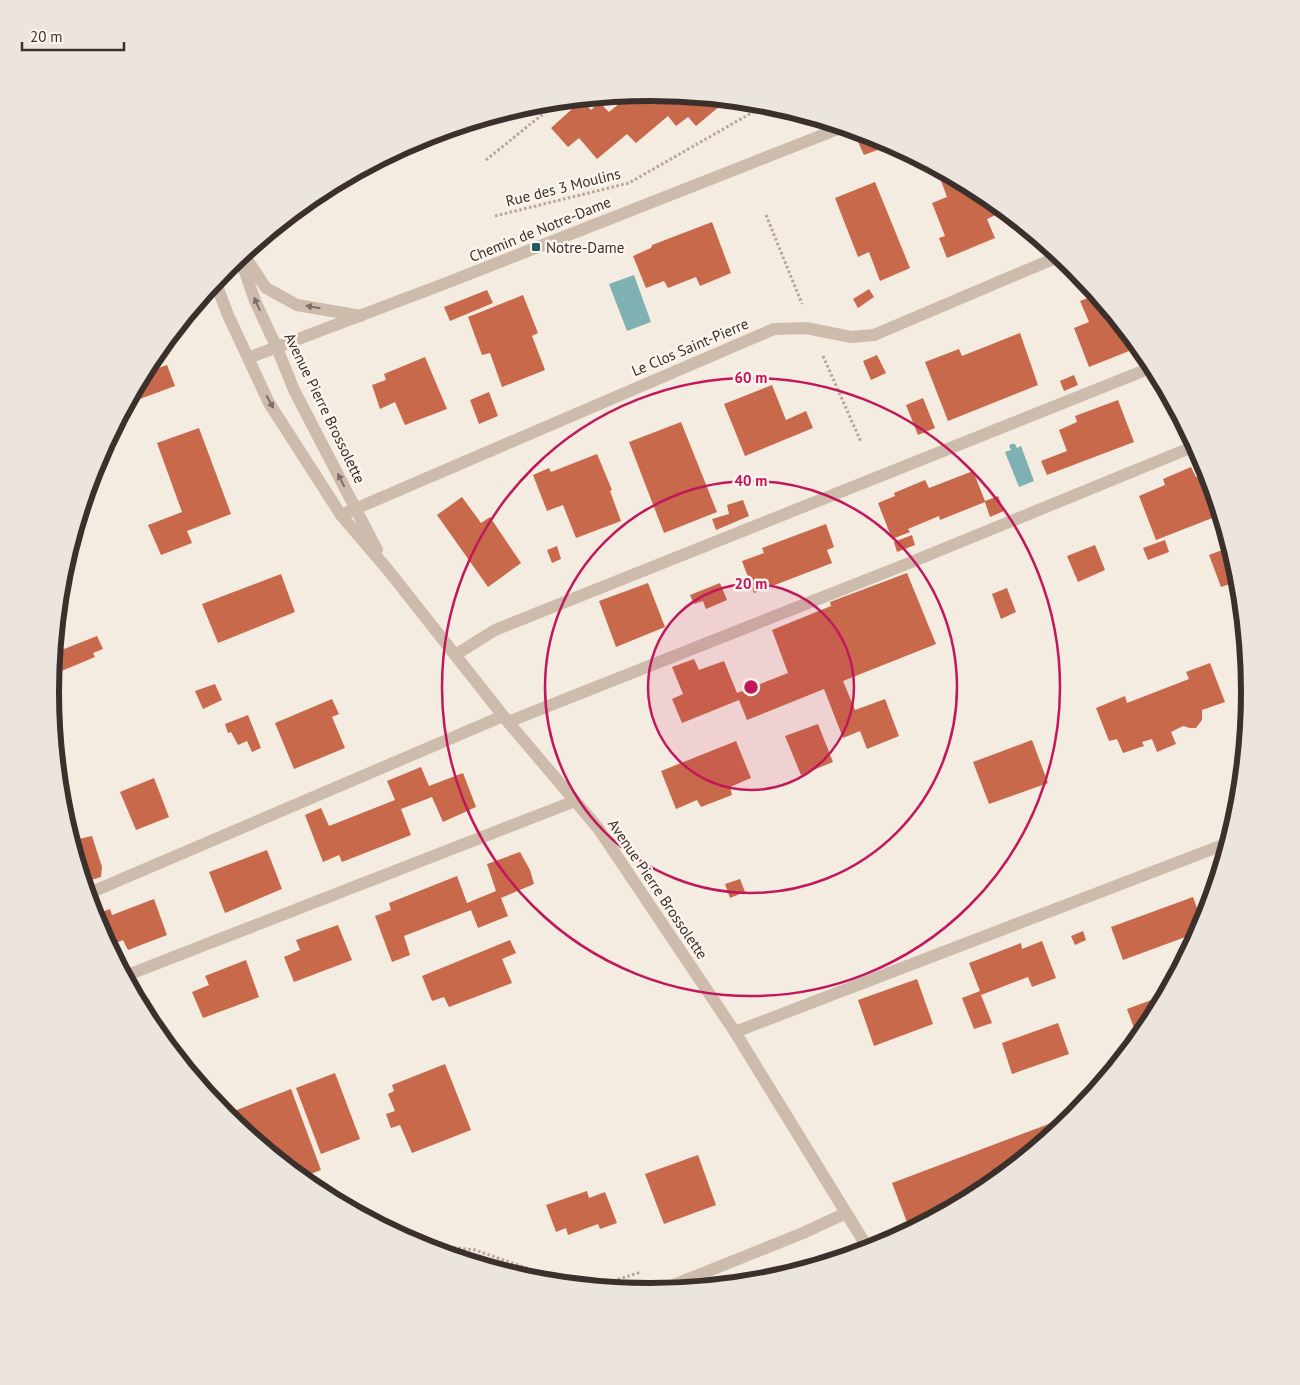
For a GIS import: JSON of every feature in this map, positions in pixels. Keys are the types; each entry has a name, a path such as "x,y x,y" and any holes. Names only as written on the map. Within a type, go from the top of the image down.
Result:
{"street":[{"name":"Chemin de Notre-Dame","path":"248,358 361,316 834,131"},
{"name":"Le Clos Saint-Pierre","path":"341,515 774,329 806,328 851,337 874,335 1052,259"},
{"path":"247,260 266,288 297,305 361,316"},
{"name":"Avenue Pierre Brossolette","path":"242,264 255,301 294,390 388,570"},
{"name":"Avenue Pierre Brossolette","path":"218,289 228,315 270,403 341,515 388,570 506,719 598,828 735,1032 865,1243"},
{"path":"455,655 495,630 1146,370"},
{"path":"93,891 506,719 904,565 1188,449"},
{"path":"130,974 575,801"},
{"path":"735,1032 1221,846"},
{"path":"679,1282 846,1214"}],"path":[{"path":"486,160 548,111"},
{"name":"Rue des 3 Moulins","path":"495,216 629,183 755,111"},
{"path":"446,1247 475,1250 541,1273"}],"water":[{"path":"634,275 651,322 627,331 609,284"},
{"path":"1015,444 1017,448 1021,446 1034,481 1019,487 1005,452 1011,450 1009,446"}],"building":[{"path":"650,101 720,105 696,126 688,117 676,126 668,116 636,143 627,134 597,159 579,138 568,147 551,128 576,106 586,105 591,110 597,104 601,104 609,112 620,103"},
{"path":"861,141 881,148 864,155 858,142"},
{"path":"940,178 946,180 997,214 987,219 995,238 947,258 939,238 945,236 932,203 947,197"},
{"path":"875,182 910,268 880,281 869,252 858,257 835,198"},
{"path":"712,222 731,273 700,286 696,277 668,288 664,281 646,288 633,256 651,248 652,245"},
{"path":"869,289 874,297 858,308 853,299"},
{"path":"487,290 493,303 450,321 444,307"},
{"path":"523,295 538,333 532,336 545,370 502,387 490,353 482,355 468,317"},
{"path":"1090,297 1132,350 1089,367 1074,328 1089,322 1080,301"},
{"path":"1020,333 1038,385 948,421 925,362 959,349 962,356"},
{"path":"877,355 886,373 871,380 863,361"},
{"path":"425,357 447,409 405,425 395,402 380,409 372,385 386,380 384,374"},
{"path":"167,365 175,386 136,400 138,397 155,369"},
{"path":"1074,375 1078,385 1064,391 1060,381"},
{"path":"772,385 786,420 806,411 813,428 745,456 724,404"},
{"path":"489,392 498,416 479,424 470,400"},
{"path":"923,398 935,428 918,435 906,405"},
{"path":"1118,400 1134,442 1047,475 1041,461 1067,451 1059,430 1077,422 1075,416"},
{"path":"681,422 717,512 664,533 629,442"},
{"path":"199,428 231,514 187,531 192,543 161,555 148,525 182,512 157,443"},
{"path":"597,454 612,490 610,491 621,521 576,538 563,505 547,511 533,475 549,468 551,472"},
{"path":"1191,467 1196,477 1200,476 1215,517 1156,540 1139,496 1165,485 1163,479"},
{"path":"973,471 985,501 998,496 1004,511 990,517 985,502 940,520 939,516 908,529 910,532 892,539 878,503 895,496 894,493 925,480 929,488"},
{"path":"462,497 481,523 490,517 521,563 488,587 437,515"},
{"path":"743,500 749,516 716,530 712,519 729,514 727,505"},
{"path":"826,524 834,547 827,550 832,563 754,593 742,561 764,553 762,548"},
{"path":"912,535 915,545 897,552 894,542"},
{"path":"1165,540 1169,552 1148,560 1143,548"},
{"path":"1095,545 1105,570 1078,582 1067,556"},
{"path":"557,546 561,559 552,563 547,550"},
{"path":"1223,549 1231,584 1221,587 1209,555"},
{"path":"907,573 936,644 843,681 855,710 885,699 899,736 867,749 860,731 843,738 824,689 747,720 739,700 682,723 672,699 683,694 672,667 694,659 699,670 724,661 737,693 788,673 772,630 831,606 830,602"},
{"path":"281,574 295,612 218,643 202,604"},
{"path":"648,583 665,627 616,647 599,601"},
{"path":"720,583 727,600 706,609 703,601 694,604 690,595"},
{"path":"1007,588 1016,612 1001,619 992,594"},
{"path":"97,636 103,649 93,653 95,657 60,672 60,650"},
{"path":"1210,663 1225,702 1202,710 1202,720 1196,728 1183,726 1171,732 1176,744 1157,752 1152,739 1142,742 1144,746 1123,753 1117,739 1109,741 1096,708 1125,696 1127,703 1189,679 1186,672"},
{"path":"215,684 222,700 203,709 195,691"},
{"path":"332,699 339,714 332,717 345,748 294,769 275,723"},
{"path":"248,715 261,748 252,752 247,741 238,745 231,732 228,733 225,724"},
{"path":"818,724 833,762 801,775 785,736"},
{"path":"1032,740 1048,783 989,804 973,762"},
{"path":"736,741 751,778 730,787 732,795 701,807 697,800 676,809 661,771"},
{"path":"62,747 66,758 63,759"},
{"path":"421,767 429,786 463,773 476,807 443,822 432,797 401,809 411,835 342,862 339,855 323,862 305,815 321,808 329,826 395,800 387,781"},
{"path":"154,778 169,817 136,830 120,792"},
{"path":"76,831 79,839 92,836 102,867 101,877 89,880"},
{"path":"267,850 282,889 225,913 209,872"},
{"path":"520,852 530,870 534,884 501,898 508,916 478,928 471,910 404,936 410,955 392,962 375,916 391,910 389,903 457,876 467,903 496,891 487,864"},
{"path":"740,879 745,892 730,898 725,884"},
{"path":"1193,897 1199,912 1188,936 1123,960 1111,927"},
{"path":"154,899 167,935 128,950 123,940 115,943 101,912 110,909 112,915"},
{"path":"338,925 352,960 294,982 284,957 300,950 296,940"},
{"path":"1083,931 1086,940 1075,945 1071,936"},
{"path":"510,940 516,953 502,959 512,983 449,1007 444,997 432,1001 422,976"},
{"path":"1042,941 1056,978 1032,987 1028,977 981,995 992,1023 974,1029 962,998 980,991 969,963 1021,943 1022,949"},
{"path":"246,960 259,997 203,1018 192,992 209,985 205,976"},
{"path":"917,979 933,1024 874,1046 858,1000"},
{"path":"1156,998 1135,1031 1127,1009"},
{"path":"149,999 156,1017 145,1000"},
{"path":"1058,1023 1069,1054 1012,1074 1002,1043"},
{"path":"445,1064 471,1130 412,1153 400,1125 391,1128 386,1114 395,1111 388,1094 394,1091 392,1085"},
{"path":"335,1073 360,1139 321,1154 296,1088"},
{"path":"291,1089 321,1170 309,1175 290,1162 233,1112"},
{"path":"1058,1121 1010,1162 946,1205 908,1225 892,1183"},
{"path":"698,1155 716,1205 664,1224 645,1174"},
{"path":"587,1191 589,1198 605,1192 617,1223 600,1229 598,1224 568,1235 566,1228 556,1232 546,1205"}],"place":[{"name":"Notre-Dame","path":"536,247"}]}
